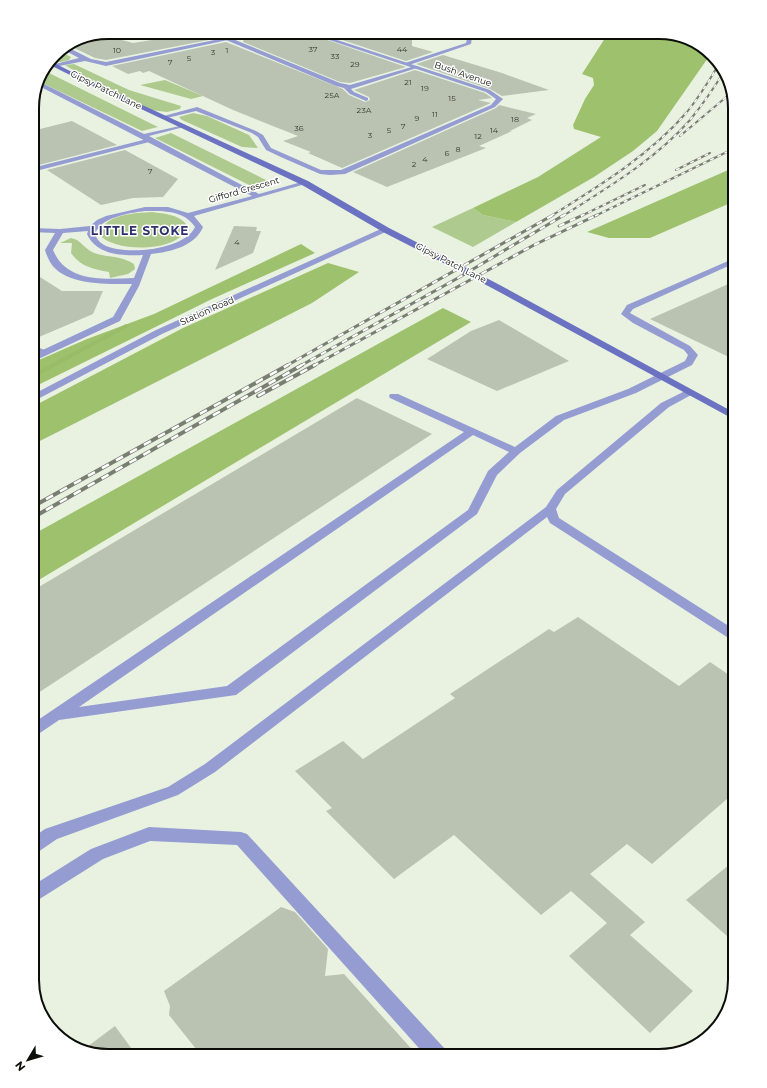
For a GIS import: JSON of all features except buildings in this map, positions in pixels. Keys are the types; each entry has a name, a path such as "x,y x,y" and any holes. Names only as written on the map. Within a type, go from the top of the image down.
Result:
{"main road":[{"name":"Gipsy Patch Lane","path":"54,65 305,183 386,230 493,285 728,413"}],"street":[{"path":"69,51 96,64 106,64 228,39 338,85 349,87 416,67"},
{"name":"Bush Avenue","path":"163,117 197,109 254,132 260,136 268,149 320,172 330,173 342,172 493,106 500,99 488,91 330,39"},
{"path":"407,64 468,44 470,39"},
{"path":"55,64 85,59"},
{"path":"43,86 258,196"},
{"path":"349,87 347,88 348,90 366,99"},
{"path":"143,136 182,126"},
{"path":"39,168 151,140"},
{"name":"Gifford Crescent","path":"189,215 305,183"},
{"path":"162,209 177,211 189,215 196,221 199,227 196,234 190,240 178,246 148,252 125,252 102,247 94,241 91,235 93,228 101,221 113,215 128,211 162,209"},
{"path":"39,230 60,231 93,228"},
{"name":"Station Road","path":"39,395 159,332 386,230"},
{"path":"60,231 49,250 51,259 60,269 74,276 89,280 137,281"},
{"path":"39,356 117,319 137,281 148,252"},
{"path":"56,715 231,691 473,512 492,473 516,451 560,418 632,391 689,363 692,355 687,348 636,322 625,314 630,307 728,263"},
{"path":"39,351 44,353"},
{"path":"39,842 51,834 173,791 210,768 550,509 561,492 599,460 665,405 689,392"},
{"path":"394,396 516,451"},
{"path":"39,726 472,431"},
{"path":"550,509 554,520 728,632"},
{"path":"39,891 97,854 149,834 241,839 433,1049"}],"green space":[{"path":"604,39 673,40 690,46 707,59 657,131 633,151 594,177 516,222 483,215 473,208 538,177 601,137 574,129 573,125 585,99 594,85 593,78 582,74"},
{"path":"65,54 71,57 69,60 57,62"},
{"path":"74,64 129,90 181,106 180,109 167,112 151,110 86,78 65,65"},
{"path":"49,73 158,127 142,131 43,84 46,77"},
{"path":"165,80 203,96 191,99 140,85"},
{"path":"193,113 207,116 249,135 258,148 242,147 182,120 179,117"},
{"path":"171,133 268,181 268,187 253,187 155,138"},
{"path":"728,170 728,204 650,238 609,238 587,232"},
{"path":"473,208 483,215 516,222 473,247 432,227"},
{"path":"152,212 171,215 183,221 187,225 183,234 175,241 163,245 148,247 120,245 108,241 100,235 102,228 113,219 129,214"},
{"path":"71,238 77,240 89,250 97,254 129,261 134,264 135,269 128,274 110,278 109,272 83,264 75,258 71,253 72,243 60,243"},
{"path":"301,244 315,253 212,299 39,385 39,360 87,339 154,314"},
{"path":"328,263 359,272 312,303 39,441 39,403 183,328"},
{"path":"443,308 471,322 39,580 39,531"}],"waterway":[{"path":"39,373 126,326"}],"railway":[{"path":"551,216 623,169 673,128 696,101 716,69"},
{"path":"563,216 630,172 662,148 690,120 721,77"},
{"path":"680,136 727,97"},
{"path":"595,216 728,151"},
{"path":"676,170 710,153"},
{"path":"581,216 645,185"},
{"path":"286,366 553,215"},
{"path":"300,366 458,278 564,215"},
{"path":"559,226 583,215"},
{"path":"313,366 534,245 597,215"},
{"path":"39,503 288,365"},
{"path":"39,514 302,365"},
{"path":"258,396 315,365"}],"district":[{"name":"LITTLE STOKE","path":"140,231"}]}
